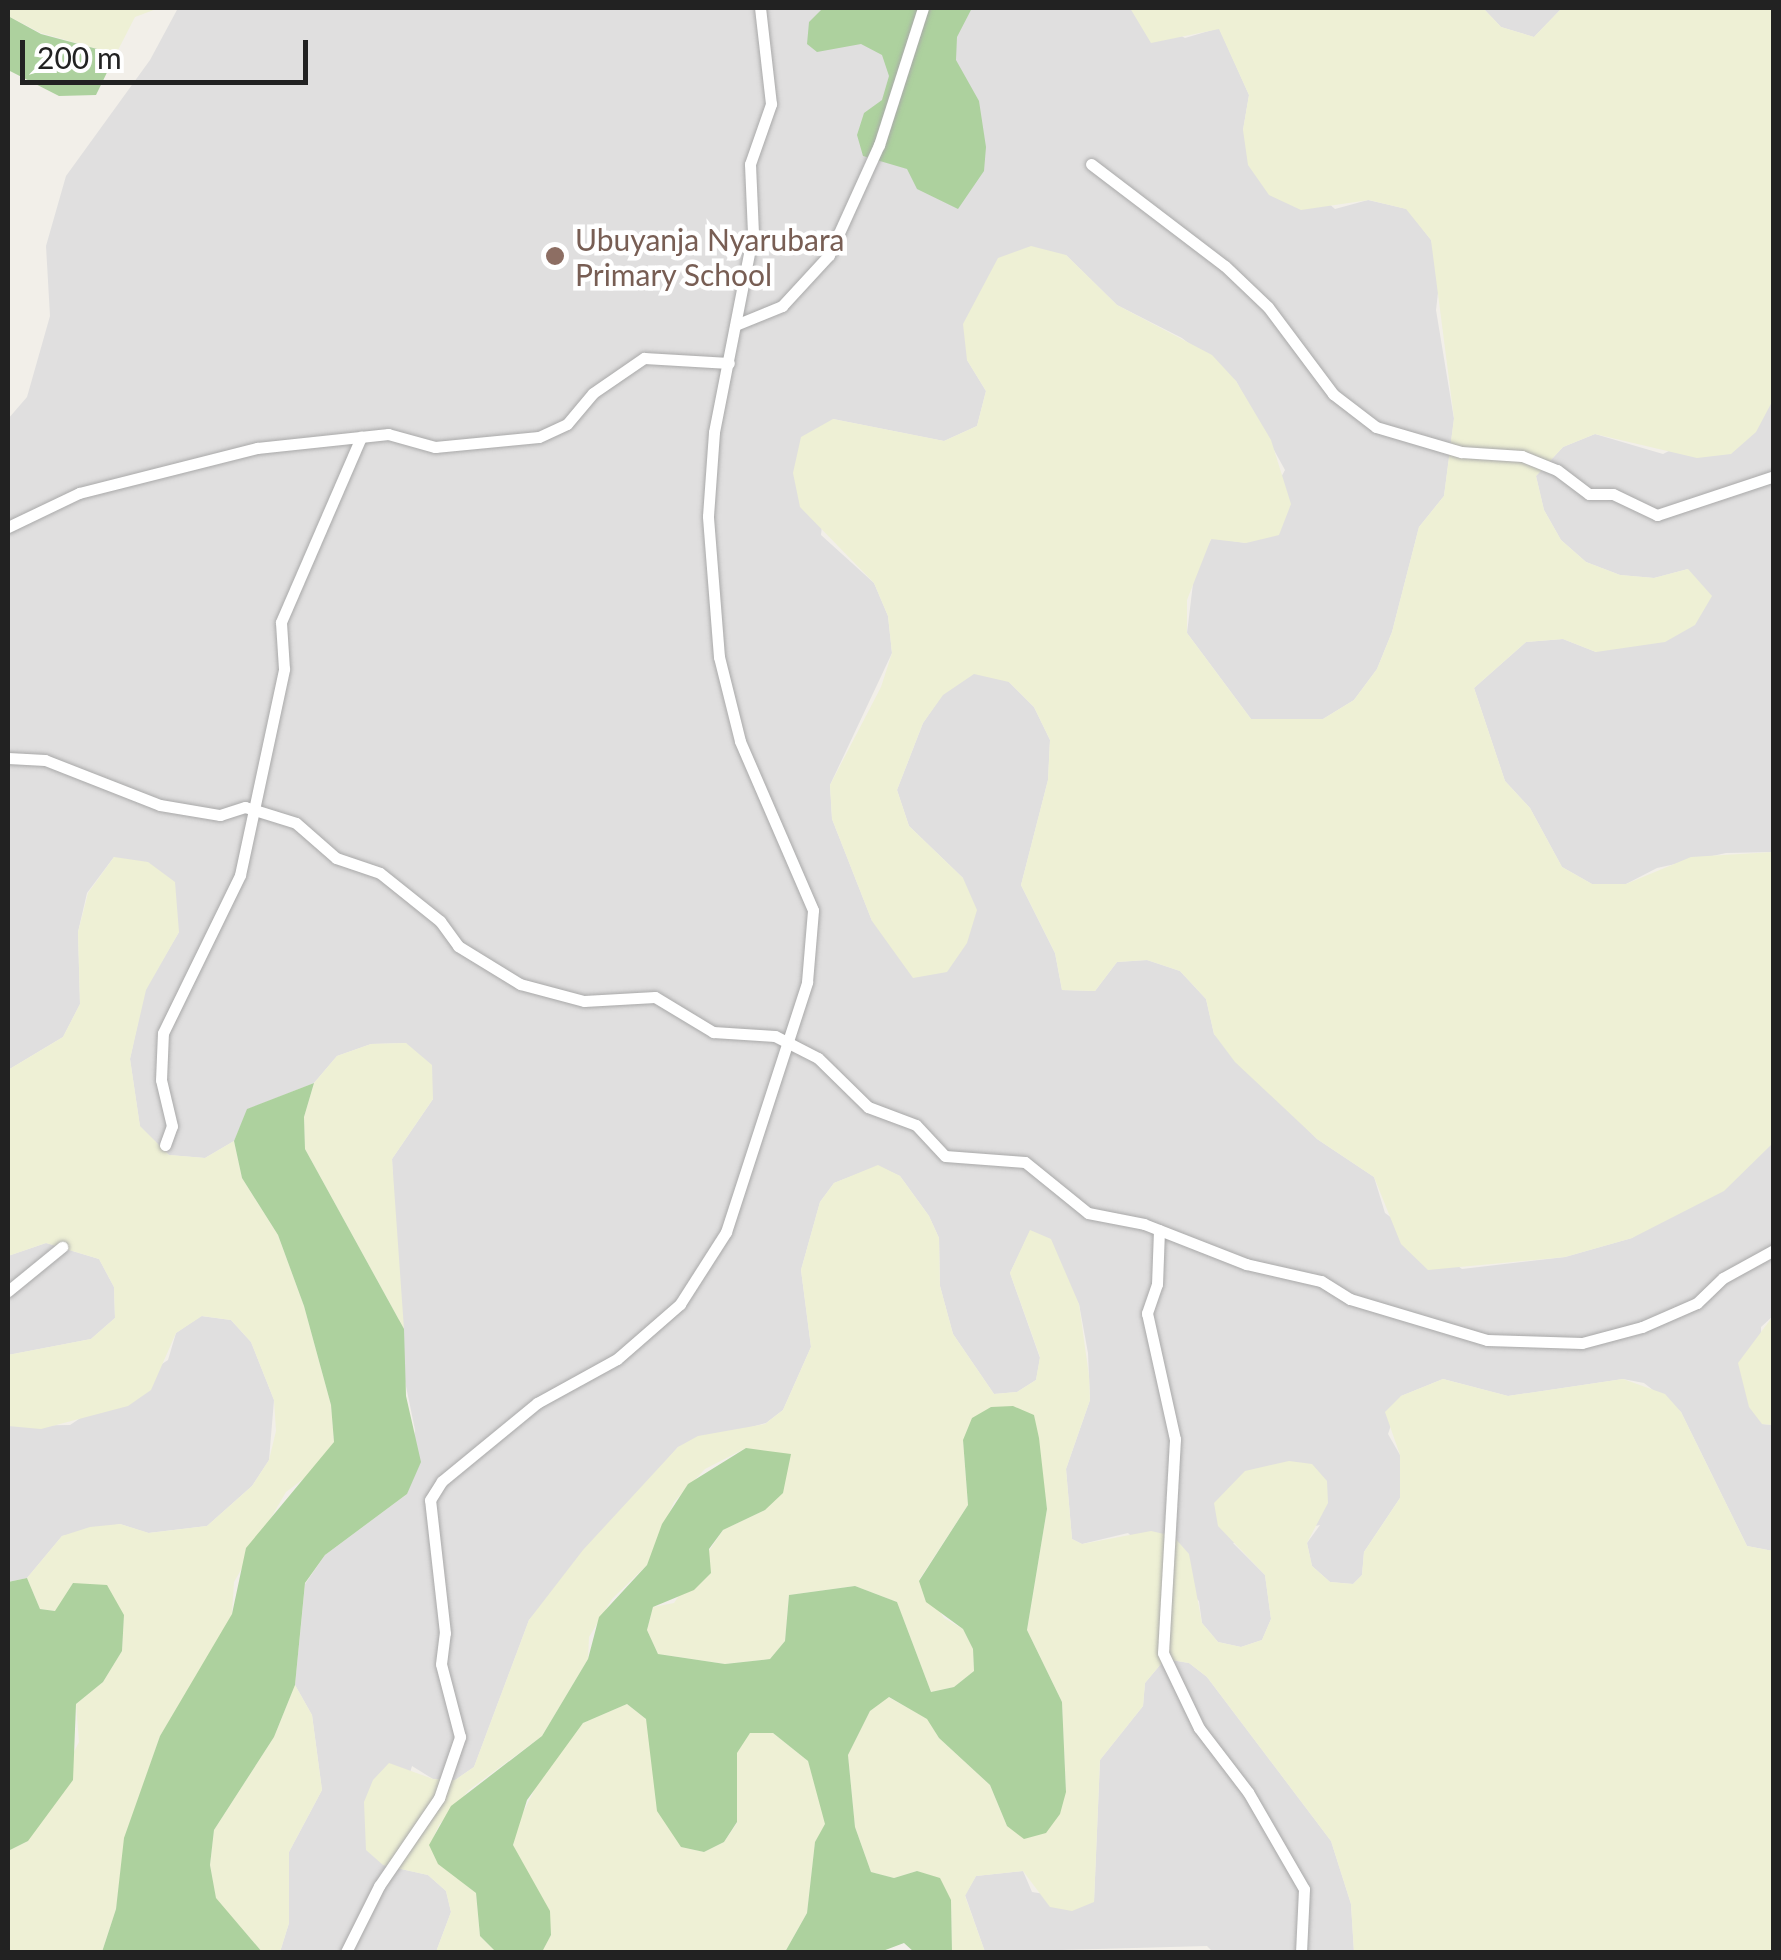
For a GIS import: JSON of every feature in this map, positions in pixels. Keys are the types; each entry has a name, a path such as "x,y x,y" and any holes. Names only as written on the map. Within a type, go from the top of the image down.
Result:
{"street":[{"path":"346,1952 379,1886 439,1798 460,1736 441,1664 445,1632 430,1500 442,1481 537,1403 617,1359 680,1304 726,1232 808,982 813,910 740,741 713,604 708,516 714,432 753,233 750,164 771,104 760,8"},
{"path":"738,324 782,306 829,254 879,145 923,8"},
{"path":"1091,164 1163,223 1192,235 1268,307 1333,394 1376,428 1461,452 1522,456 1557,470 1588,494 1613,494 1656,515 1774,476"},
{"path":"8,527 79,493 257,448 403,434 435,447 539,436 567,424 593,392 644,358 729,363"},
{"path":"165,1145 172,1126 161,1080 163,1033 240,875 284,670 281,622 361,437"},
{"path":"8,758 45,760 112,791 200,814 254,809 296,823 336,858 380,873 440,921 458,946 520,984 584,1001 655,997 712,1032 790,1042 818,1058 868,1108 916,1124 944,1156 1025,1162 1088,1214 1159,1230 1246,1264 1321,1281 1380,1308 1531,1346 1582,1343 1642,1327 1697,1303 1724,1278 1774,1250"},
{"path":"1159,1230 1157,1284 1147,1314 1175,1440 1163,1653 1199,1728 1248,1792 1304,1889 1301,1952"},
{"path":"8,1290 62,1247"}],"shaded area":[{"path":"178,8 1130,8 1185,38 1219,28 1249,95 1243,130 1335,209 1368,200 1407,209 1431,240 1440,275 1436,310 1454,419 1444,496 1419,527 1392,632 1377,669 1354,700 1323,719 1251,719 1187,633 1195,567 1212,538 1246,543 1285,470 1236,381 1182,338 1117,305 1066,255 967,360 986,391 977,426 944,441 833,419 821,535 874,583 888,616 892,653 830,785 832,819 872,921 963,878 909,826 897,790 923,723 943,694 974,673 1008,681 1034,707 1050,740 1048,780 1021,885 1055,953 1062,990 1095,991 1117,962 1147,960 1180,971 1206,999 1214,1034 1317,1139 1374,1177 1385,1213 1462,1269 1565,1257 1632,1238 1773,1143 1773,1316 1761,1327 1762,1424 1773,1425 1773,1551 1747,1546 1681,1412 1644,1383 1623,1379 1508,1396 1443,1379 1401,1396 1388,1434 1400,1455 1400,1498 1364,1552 1362,1575 1353,1584 1330,1582 1312,1566 1307,1543 1320,1525 1233,1543 1265,1575 1271,1619 1262,1640 1241,1647 1218,1642 1202,1623 1199,1601 1128,1533 1082,1544 1072,1539 1066,1469 1090,1400 1088,1353 1079,1304 1030,1231 1010,1273 1040,1358 1036,1380 1017,1392 994,1394 953,1334 940,1286 939,1238 929,1216 900,1176 878,1166 834,1183 820,1202 801,1270 811,1347 783,1410 766,1423 678,1447 529,1620 474,1767 455,1780 433,1779 412,1766 383,1865 428,1875 446,1891 451,1912 436,1952 280,1952 289,1923 289,1852 322,1790 312,1715 295,1685 305,1584 325,1555 407,1494 415,1430 401,1362 392,1159 433,1099 406,1043 371,1044 337,1056 314,1083 248,1109 234,1141 205,1158 169,1155 140,1127 130,1059 145,990 179,932 114,857 87,893 78,932 80,1004 63,1037 8,1070 8,419 27,397 50,316 46,246 66,176 150,60"},
{"path":"1483,8 1562,8 1534,37 1501,27"},
{"path":"1773,398 1773,852 1726,853 1657,868 1626,884 1592,884 1562,867 1530,808 1505,781 1474,688 1526,642 1563,639 1596,652 1688,569 1654,578 1620,575 1586,562 1561,540 1544,510 1536,476 1563,447 1595,434 1663,454"},
{"path":"46,1243 99,1259 114,1287 115,1318 91,1339 8,1355 8,1256"},
{"path":"201,1316 231,1320 251,1342 274,1400 269,1460 252,1486 207,1526 148,1533 120,1524 62,1536 27,1578 8,1582 8,1426 70,1425 168,1360 176,1333"},
{"path":"1165,1659 1189,1663 1207,1677 1331,1841 1351,1904 1354,1952 1213,1952 1207,1946 985,1952 965,1895 976,1876 1023,1871 1032,1892 1094,1902 1100,1760 1143,1706 1145,1683"}],"green space":[{"path":"8,8 159,8 135,17 116,54 41,33 8,16"},
{"path":"823,8 972,8 957,37 956,60 979,101 986,147 984,171 958,209 917,189 907,169 863,156 857,135 864,113 882,100 889,76 882,55 861,44 817,52 807,44 809,22"},
{"path":"1130,8 1483,8 1501,27 1534,37 1562,8 1773,8 1774,398 1756,432 1731,454 1697,458 1595,434 1563,447 1536,476 1544,510 1561,540 1586,562 1620,575 1654,578 1688,569 1712,596 1695,625 1665,642 1596,652 1563,639 1526,642 1474,688 1505,781 1530,808 1562,867 1592,884 1626,884 1691,857 1773,852 1773,1143 1724,1191 1632,1238 1565,1257 1428,1270 1401,1244 1374,1177 1317,1139 1235,1062 1214,1034 1206,999 1180,971 1147,960 1117,962 1095,991 1062,990 1055,953 1021,885 1048,780 1050,740 1034,707 1009,682 974,674 943,695 923,723 897,790 909,826 963,878 977,910 967,943 947,972 913,978 872,921 832,819 830,785 881,687 892,653 888,616 874,583 800,507 793,473 801,437 833,419 944,441 977,426 986,391 967,360 963,324 998,258 1031,246 1066,255 1117,305 1212,355 1236,381 1271,440 1291,504 1279,535 1246,543 1211,539 1187,600 1187,633 1251,719 1323,719 1354,700 1377,669 1392,632 1419,527 1444,496 1454,418 1431,240 1406,209 1369,200 1301,210 1269,195 1248,165 1243,130 1249,95 1219,29 1151,43"},
{"path":"8,16 41,34 116,54 96,95 59,96 8,70"},
{"path":"114,857 148,862 175,882 179,932 146,990 130,1059 140,1126 169,1155 205,1158 234,1141 242,1178 278,1235 304,1306 331,1405 334,1442 314,1471 286,1492 234,1582 232,1614 217,1644 160,1736 125,1838 116,1909 102,1952 8,1952 8,1851 28,1841 79,1742 76,1704 103,1682 122,1651 124,1615 73,1583 56,1611 40,1609 27,1578 62,1536 90,1527 120,1524 149,1533 207,1526 252,1486 269,1460 276,1431 274,1400 251,1342 231,1320 202,1316 176,1333 151,1390 128,1406 41,1429 8,1426 8,1355 91,1339 115,1318 114,1287 99,1259 46,1243 8,1256 8,1070 63,1037 80,1004 78,932 88,893"},
{"path":"406,1043 432,1065 433,1099 392,1159 404,1329 305,1149 304,1117 314,1083 337,1056 371,1044"},
{"path":"314,1083 304,1117 305,1149 404,1329 406,1396 421,1462 407,1494 325,1555 305,1583 295,1685 274,1737 214,1830 210,1865 216,1898 262,1952 102,1952 116,1909 124,1838 160,1736 232,1614 246,1548 334,1442 331,1405 304,1306 278,1235 242,1178 234,1141 247,1109"},
{"path":"878,1165 900,1176 929,1216 939,1238 940,1286 953,1334 994,1394 1017,1392 1036,1380 1040,1357 1010,1273 1030,1230 1051,1239 1079,1304 1089,1376 1090,1400 1066,1469 1072,1539 1082,1544 1151,1531 1173,1536 1189,1554 1202,1623 1218,1642 1241,1647 1262,1640 1271,1619 1265,1575 1218,1526 1214,1503 1245,1471 1289,1461 1312,1464 1327,1481 1328,1503 1307,1543 1312,1566 1330,1582 1353,1584 1362,1575 1364,1552 1400,1498 1400,1455 1385,1412 1401,1396 1443,1379 1508,1396 1623,1379 1665,1394 1681,1412 1747,1546 1773,1551 1773,1952 1354,1952 1351,1904 1331,1841 1207,1677 1189,1663 1165,1659 1145,1683 1143,1706 1100,1760 1094,1902 1072,1911 1050,1907 1023,1871 976,1876 965,1896 985,1952 952,1952 951,1900 917,1871 894,1878 871,1872 855,1827 848,1755 870,1711 888,1697 928,1719 939,1738 990,1785 1007,1826 1066,1792 1062,1702 1027,1630 1047,1509 1034,1415 963,1440 968,1505 919,1580 944,1618 963,1629 973,1649 974,1671 954,1687 931,1692 897,1602 855,1586 789,1595 785,1641 770,1659 725,1664 658,1654 647,1630 653,1607 674,1603 723,1530 765,1510 746,1448 705,1469 674,1502 647,1565 612,1599 589,1637 588,1659 542,1736 469,1790 439,1825 430,1845 439,1864 476,1893 480,1936 496,1952 436,1952 451,1912 446,1891 428,1875 383,1865 366,1850 364,1802 373,1780 389,1763 433,1779 455,1780 474,1767 529,1620 583,1550 678,1447 698,1436 765,1424 783,1410 811,1347 801,1270 820,1202 834,1183"},
{"path":"1773,1316 1773,1425 1762,1424 1749,1407 1738,1363"},
{"path":"1013,1406 1034,1415 1039,1438 1047,1509 1027,1630 1062,1702 1066,1792 1060,1814 1046,1833 1024,1839 1007,1826 990,1785 939,1738 927,1719 889,1697 870,1711 848,1755 855,1827 871,1872 894,1878 917,1871 940,1878 951,1900 952,1952 914,1952 904,1943 880,1952 785,1952 807,1913 815,1842 825,1824 808,1761 773,1733 750,1733 737,1753 737,1822 724,1842 704,1852 681,1847 657,1811 646,1719 627,1704 583,1723 527,1800 513,1845 550,1911 551,1935 542,1952 496,1952 480,1936 476,1893 438,1864 429,1845 451,1806 542,1736 588,1659 599,1617 647,1565 662,1524 688,1484 746,1448 791,1454 783,1493 765,1510 723,1530 709,1549 711,1573 694,1590 653,1607 647,1630 658,1654 725,1664 770,1659 785,1641 789,1595 855,1586 897,1602 931,1692 954,1687 974,1671 973,1649 963,1629 926,1602 919,1581 968,1505 963,1440 972,1418 991,1407"},
{"path":"27,1578 40,1609 55,1611 73,1583 107,1585 124,1615 122,1651 103,1682 76,1704 73,1780 28,1841 8,1851 8,1582"},
{"path":"295,1685 312,1715 322,1790 289,1852 289,1923 280,1952 262,1952 216,1899 210,1865 214,1830 274,1737"},
{"path":"627,1704 646,1719 681,1847 704,1852 724,1842 737,1823 737,1752 750,1732 773,1733 808,1761 826,1824 815,1843 807,1913 785,1952 542,1952 551,1935 513,1845 518,1822 539,1781 583,1723"}],"place":[{"name":"Ubuyanja Nyarubara Primary School","path":"555,256"}]}
